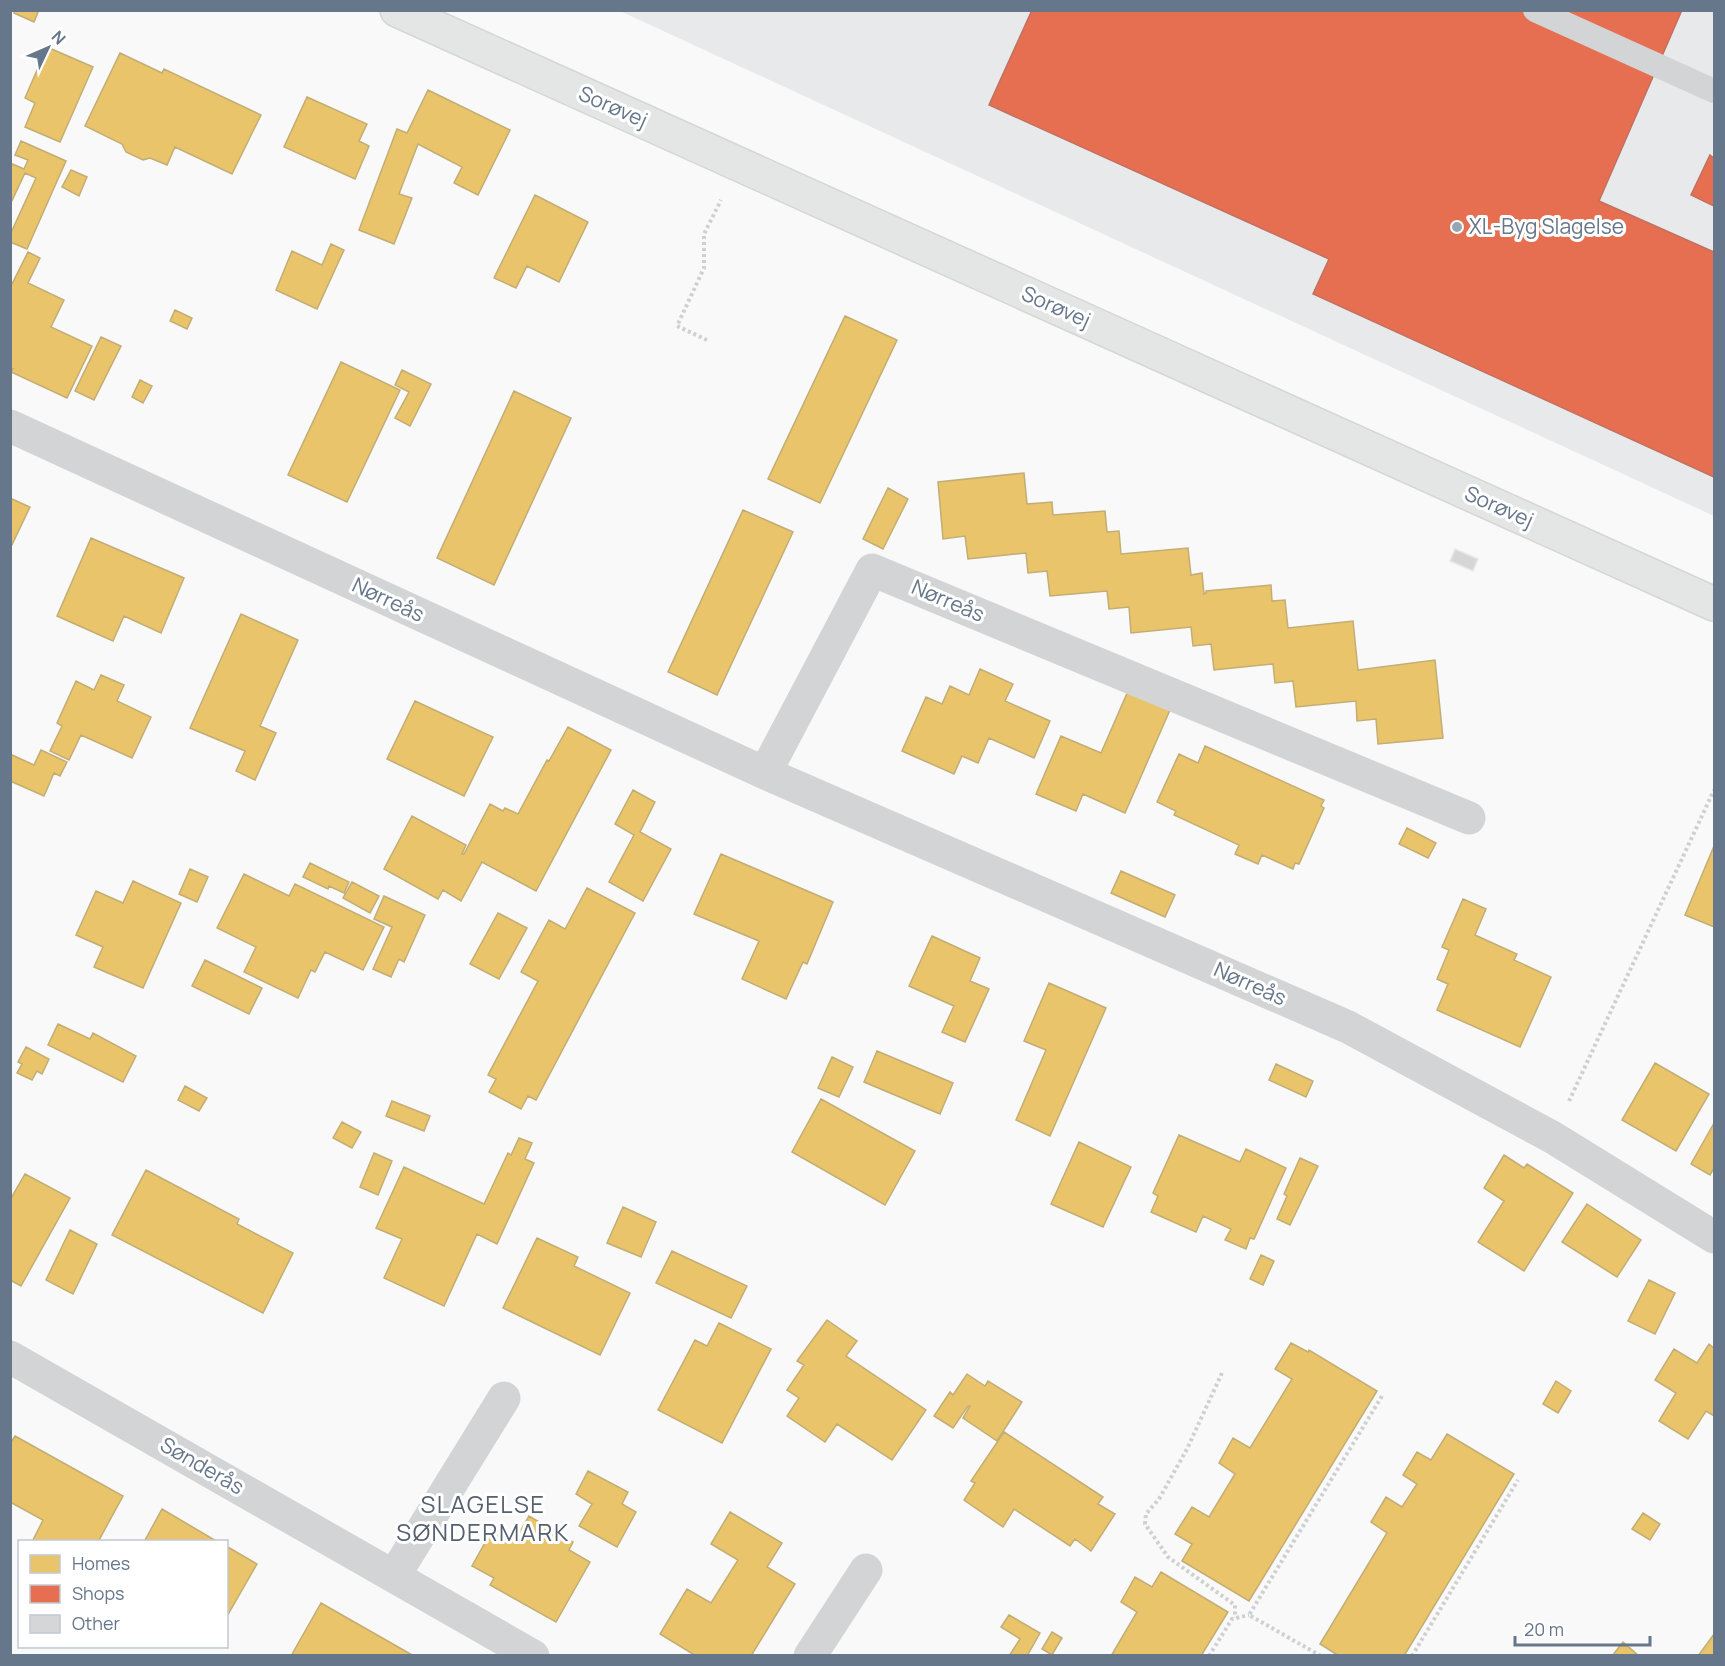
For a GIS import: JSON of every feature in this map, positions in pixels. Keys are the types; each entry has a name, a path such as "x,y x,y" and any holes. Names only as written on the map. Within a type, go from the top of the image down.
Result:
{"street":[{"name":"Sorøvej","path":"397,10 1714,604"},
{"name":"Nørreås","path":"10,426 765,773 1348,1027 1552,1137 1714,1237"},
{"name":"Nørreås","path":"765,773 873,570 1469,818"},
{"name":"Sønderås","path":"10,1357 532,1656"},
{"path":"394,1576 504,1398"},
{"path":"810,1656 866,1570"}],"lane":[{"path":"1535,10 1714,91"}],"path":[{"path":"707,340 677,326 704,268 704,234 738,164"},
{"path":"1552,1137 1714,790"},
{"path":"1222,1373 1187,1449 1159,1499 1146,1514 1145,1524 1168,1557 1235,1605 1235,1618"},
{"path":"1249,1615 1382,1396"},
{"path":"1412,1656 1518,1480"},
{"path":"1209,1656 1232,1619 1249,1615 1321,1656"}],"shaded area":[{"name":"XL-Byg Slagelse","path":"620,11 1714,11 1714,516"}],"building: Homes":[{"path":"15,10 39,10 34,22 14,13"},
{"path":"47,47 93,67 60,142 25,127 35,103 25,98"},
{"path":"120,53 162,73 164,69 261,115 232,174 175,147 167,165 150,158 143,160 126,152 122,144 85,126"},
{"path":"428,90 510,130 478,195 454,183 462,167 418,144 399,194 412,198 394,244 359,230 397,129 407,133"},
{"path":"307,97 367,124 359,141 369,146 355,179 284,147"},
{"path":"21,141 66,161 27,249 10,242 10,235 36,178 25,173 10,205 10,163 24,169 28,160 15,155"},
{"path":"71,170 87,177 79,196 62,187"},
{"path":"535,195 588,222 559,282 527,266 516,288 494,278"},
{"path":"331,244 344,250 317,309 276,290 292,251 322,265"},
{"path":"28,252 40,258 28,283 64,300 51,327 92,346 67,398 11,372 13,369 10,368 10,288"},
{"path":"175,310 192,318 187,329 170,321"},
{"path":"845,316 897,340 820,503 768,479"},
{"path":"101,337 121,346 94,400 75,391"},
{"path":"341,362 400,390 347,502 288,475"},
{"path":"402,370 431,384 410,426 395,418 409,392 395,385"},
{"path":"140,380 152,386 143,403 132,397"},
{"path":"514,391 571,418 494,585 437,558"},
{"path":"1024,473 1027,504 1052,502 1053,515 1105,511 1107,532 1119,531 1121,554 1188,548 1191,575 1202,573 1204,594 1206,591 1271,585 1272,601 1285,600 1288,628 1353,621 1358,670 1435,660 1443,738 1378,744 1376,719 1357,721 1356,701 1296,707 1293,681 1275,683 1273,664 1214,670 1211,644 1193,646 1191,627 1131,633 1129,607 1109,609 1107,591 1050,596 1047,571 1028,573 1026,553 968,559 965,536 943,539 938,482"},
{"path":"888,488 908,499 883,549 863,539"},
{"path":"10,498 30,507 10,549"},
{"path":"743,510 793,532 717,695 668,672"},
{"path":"91,538 184,578 161,633 124,616 113,641 57,616"},
{"path":"241,614 298,640 260,726 276,733 255,780 236,771 245,751 190,728"},
{"path":"980,669 1013,684 1005,701 1050,721 1034,758 989,738 978,763 962,756 954,774 902,751 926,697 942,704 950,686 969,695"},
{"path":"101,675 124,685 117,701 151,717 132,758 81,735 69,760 50,751 62,726 57,723 76,681 94,690"},
{"path":"1128,691 1170,710 1125,813 1083,794 1076,811 1036,794 1061,736 1101,753"},
{"path":"415,701 493,737 464,796 387,759"},
{"path":"568,727 611,750 536,891 482,862 461,901 443,890 438,899 384,869 412,816 466,845 462,854 464,854 490,804 503,811 505,808 518,814"},
{"path":"1205,746 1324,800 1321,806 1324,808 1299,864 1295,863 1293,869 1262,855 1258,864 1235,854 1239,845 1174,815 1176,811 1157,802 1179,754 1198,763"},
{"path":"41,750 67,762 60,776 54,773 44,796 10,781 10,754 34,765"},
{"path":"633,790 655,802 640,832 671,849 643,901 609,882 634,835 615,824"},
{"path":"1407,828 1436,843 1428,858 1399,844"},
{"path":"1714,846 1714,927 1685,915"},
{"path":"721,854 833,902 807,964 803,962 786,999 742,979 759,941 694,914"},
{"path":"310,863 349,882 344,893 329,886 328,889 303,877"},
{"path":"190,869 208,877 197,902 179,894"},
{"path":"1121,871 1175,895 1165,917 1111,893"},
{"path":"244,874 289,896 295,884 384,927 363,970 325,952 315,972 311,970 298,998 244,972 256,947 217,928"},
{"path":"133,881 181,903 143,988 94,967 103,947 76,935 96,891 123,903"},
{"path":"352,882 379,896 370,913 343,898"},
{"path":"587,888 635,913 536,1100 528,1096 521,1109 489,1092 496,1079 488,1075 538,981 521,972 549,920 565,929"},
{"path":"384,896 425,915 404,962 399,959 391,977 373,969 392,927 374,919"},
{"path":"1463,899 1486,909 1475,935 1517,954 1514,960 1551,977 1520,1047 1437,1010 1448,984 1437,979 1449,950 1442,947"},
{"path":"498,913 527,928 499,979 470,964"},
{"path":"932,936 980,958 970,981 989,989 965,1042 942,1032 954,1006 909,986"},
{"path":"205,960 262,988 249,1014 192,986"},
{"path":"1049,983 1106,1008 1050,1136 1016,1120 1046,1050 1024,1041"},
{"path":"58,1024 90,1039 93,1033 136,1056 123,1082 48,1045"},
{"path":"26,1047 49,1059 42,1074 37,1071 32,1080 17,1073 22,1064 18,1062"},
{"path":"877,1051 953,1083 940,1114 864,1082"},
{"path":"832,1057 853,1067 839,1097 818,1088"},
{"path":"1655,1063 1709,1094 1676,1151 1622,1120"},
{"path":"1276,1064 1313,1081 1306,1097 1269,1080"},
{"path":"185,1086 207,1098 199,1111 178,1100"},
{"path":"821,1099 915,1151 885,1205 792,1152"},
{"path":"392,1101 430,1116 424,1131 386,1116"},
{"path":"342,1122 361,1132 352,1148 333,1138"},
{"path":"1714,1123 1714,1168 1710,1175 1691,1164"},
{"path":"1179,1135 1240,1162 1246,1149 1286,1168 1254,1239 1250,1238 1246,1249 1225,1240 1231,1229 1203,1216 1196,1232 1151,1212 1158,1196 1153,1193"},
{"path":"519,1138 532,1143 525,1159 534,1163 497,1244 477,1234 444,1306 384,1278 402,1239 376,1228 404,1167 484,1204 508,1153 511,1155"},
{"path":"1079,1142 1131,1167 1103,1227 1051,1204"},
{"path":"374,1153 392,1161 378,1195 360,1187"},
{"path":"1504,1155 1524,1168 1527,1164 1573,1193 1524,1271 1478,1242 1504,1201 1484,1188"},
{"path":"1300,1158 1318,1166 1290,1225 1277,1219 1287,1196 1284,1194"},
{"path":"146,1170 239,1219 237,1224 293,1253 263,1313 112,1235"},
{"path":"25,1174 70,1198 21,1286 10,1280 10,1200"},
{"path":"1587,1204 1641,1240 1617,1277 1562,1242"},
{"path":"623,1207 656,1222 641,1257 607,1243"},
{"path":"70,1230 97,1244 73,1294 46,1280"},
{"path":"537,1238 578,1257 574,1266 630,1293 600,1355 503,1308"},
{"path":"672,1251 747,1286 731,1318 656,1283"},
{"path":"1261,1255 1274,1261 1263,1285 1250,1279"},
{"path":"1649,1280 1675,1293 1655,1334 1628,1321"},
{"path":"827,1320 857,1341 846,1356 926,1410 892,1460 837,1424 825,1442 787,1416 799,1398 787,1390 804,1365 797,1361"},
{"path":"719,1323 771,1349 722,1443 658,1410 695,1340 707,1346"},
{"path":"1291,1343 1308,1352 1309,1350 1377,1391 1249,1601 1182,1561 1192,1544 1175,1534 1192,1507 1209,1517 1235,1474 1219,1463 1233,1438 1250,1448 1292,1379 1275,1369"},
{"path":"1709,1344 1714,1348 1714,1416 1706,1411 1688,1439 1659,1421 1676,1393 1655,1380 1674,1349 1697,1363"},
{"path":"967,1374 985,1386 988,1381 1022,1402 997,1441 963,1418 970,1406 953,1428 934,1416 950,1392 953,1395"},
{"path":"1556,1381 1571,1391 1558,1413 1543,1404"},
{"path":"1004,1432 1103,1497 1098,1504 1115,1514 1091,1551 1075,1539 1070,1546 1014,1509 1003,1527 964,1500 975,1483 971,1481"},
{"path":"1447,1434 1514,1474 1404,1656 1339,1656 1320,1644 1387,1533 1371,1522 1386,1497 1402,1507 1417,1484 1403,1475 1417,1452 1431,1460"},
{"path":"15,1436 123,1496 99,1540 33,1540 43,1520 10,1502 10,1444"},
{"path":"588,1471 628,1492 622,1504 636,1512 617,1547 579,1526 592,1504 576,1494"},
{"path":"162,1509 215,1540 145,1540"},
{"path":"730,1512 782,1543 767,1567 795,1584 751,1656 696,1656 660,1634 687,1589 711,1603 738,1560 711,1544"},
{"path":"1643,1513 1660,1524 1650,1540 1632,1529"},
{"path":"529,1516 573,1542 569,1550 590,1562 556,1622 490,1585 494,1578 472,1566 492,1530 514,1542"},
{"path":"228,1547 257,1564 228,1615"},
{"path":"1161,1572 1228,1612 1201,1656 1111,1656 1137,1612 1121,1602 1135,1577 1152,1587"},
{"path":"321,1603 414,1656 291,1656"},
{"path":"1009,1615 1040,1633 1027,1656 1009,1656 1020,1639 1001,1627"},
{"path":"1052,1632 1062,1638 1052,1655 1042,1649"},
{"path":"1714,1634 1714,1656 1698,1656"},
{"path":"1623,1642 1639,1656 1612,1656"}],"building: Shops":[{"name":"XL-Byg Slagelse","path":"1032,10 1682,10 1599,201 1714,252 1714,477 1313,294 1329,259 989,105"},
{"path":"1710,155 1714,158 1714,206 1691,195"}],"building: Other":[{"path":"1455,549 1478,559 1473,571 1450,561"}],"place":[{"name":"XL-Byg Slagelse","path":"1457,227"}],"district":[{"name":"SLAGELSE SØNDERMARK","path":"483,1519"}]}
